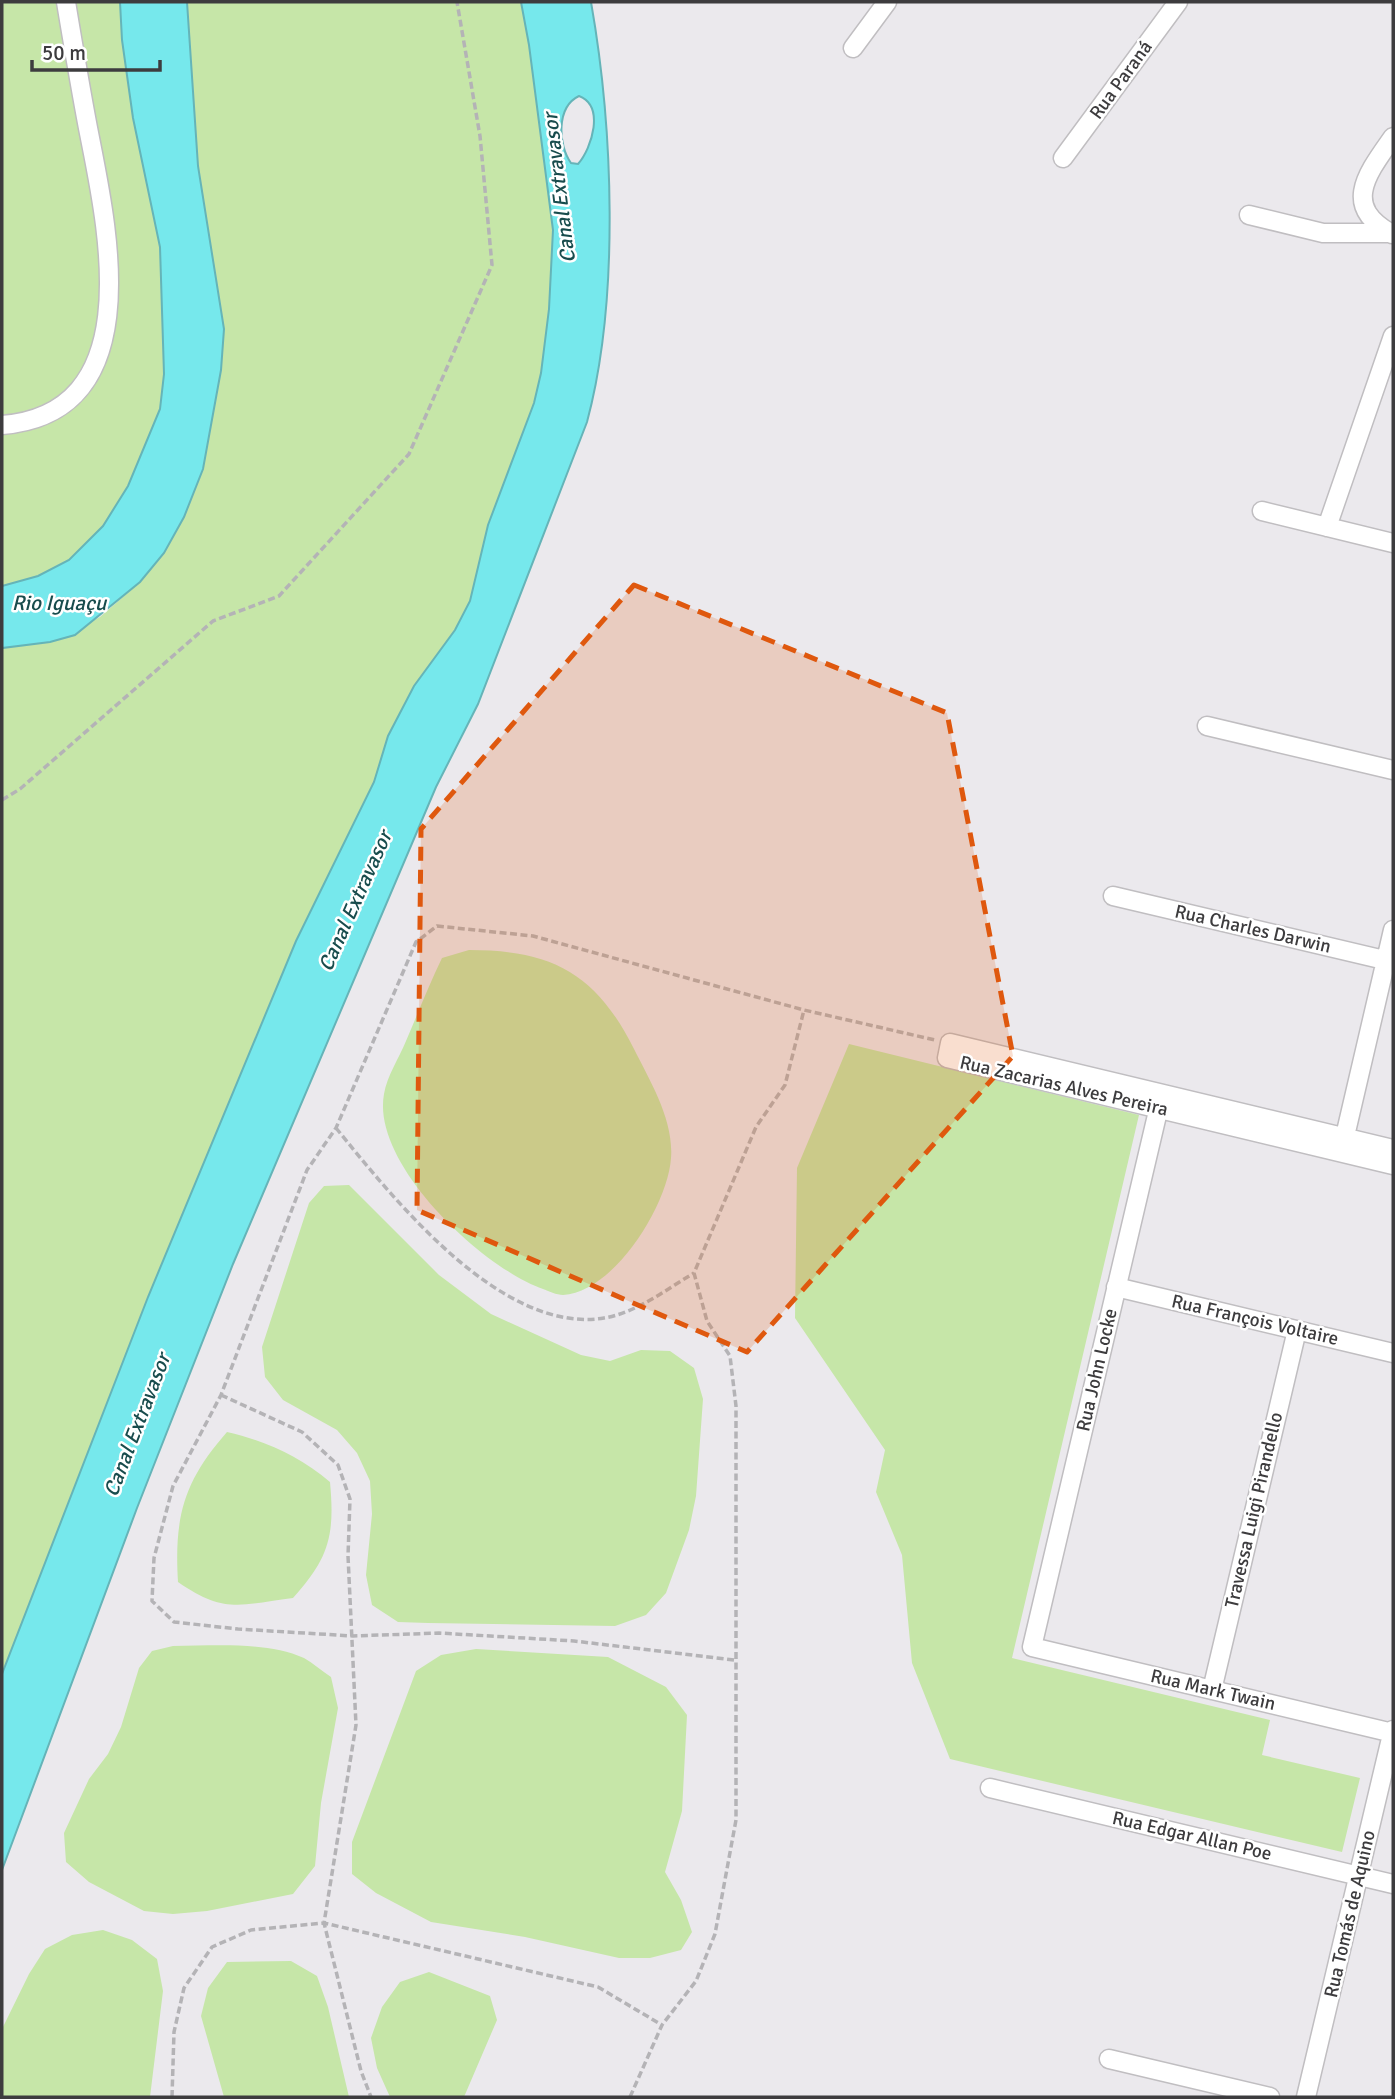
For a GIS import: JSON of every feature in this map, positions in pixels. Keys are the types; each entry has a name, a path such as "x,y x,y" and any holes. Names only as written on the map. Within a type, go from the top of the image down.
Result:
{"street":[{"path":"2,425 39,417 63,405 78,391 92,372 101,348 107,311 109,275 103,201 66,2"},
{"path":"853,48 887,2"},
{"name":"Rua Paraná","path":"1063,158 1178,2"},
{"path":"1392,234 1365,212 1361,198 1366,182 1393,138"},
{"path":"1249,215 1323,233 1392,234"},
{"path":"1327,527 1393,336"},
{"path":"1262,512 1393,543"},
{"path":"1207,726 1393,770"},
{"name":"Rua Charles Darwin","path":"1113,896 1390,961"},
{"path":"1343,1145 1390,961 1393,930"},
{"name":"Rua Zacarias Alves Pereira","path":"950,1043 1160,1101 1343,1145 1393,1165"},
{"name":"Rua John Locke","path":"1032,1647 1160,1101"},
{"name":"Rua Zacarias Alves Pereira","path":"1343,1145 1393,1149"},
{"name":"Rua François Voltaire","path":"1116,1287 1393,1353"},
{"name":"Travessa Luigi Pirandello","path":"1212,1690 1297,1330"},
{"name":"Rua Mark Twain","path":"1032,1647 1393,1732"},
{"name":"Rua Tomás de Aquino","path":"1306,2097 1393,1732"},
{"name":"Rua Edgar Allan Poe","path":"990,1788 1393,1884"},
{"path":"1109,2059 1270,2097"}],"path":[{"path":"2,800 20,789 213,621 279,596 409,454 492,265 480,136 457,2"},
{"path":"734,1660 574,1641 439,1633 353,1636 174,1622 152,1601 154,1558 173,1486 221,1395 307,1170 336,1128 416,942 437,926 533,936 804,1010 950,1043"},
{"path":"336,1128 412,1219 484,1281 553,1317 604,1318 645,1303 694,1273 756,1127 785,1085 804,1010"},
{"path":"630,2097 662,2025 696,1981 715,1934 736,1820 736,1406 730,1356 707,1321 694,1273"},
{"path":"221,1395 302,1433 338,1465 350,1499 348,1556 356,1725 324,1923 361,2071 371,2097"},
{"path":"172,2097 174,2032 184,1988 212,1947 251,1930 324,1923 598,1987 662,2025"}],"highlighted area":[{"path":"634,585 947,713 1013,1056 747,1352 417,1210 421,829"}],"green space":[{"path":"2,2 120,2 122,40 133,118 160,247 164,374 160,409 128,486 103,526 69,560 38,576 6,587 2,586"},
{"path":"187,2 521,2 553,230 549,309 541,373 534,403 488,525 470,601 455,630 414,686 388,736 374,782 296,941 148,1297 2,1674 2,648 50,642 100,617 140,582 164,553 184,517 203,469 224,329 198,166"},
{"path":"469,950 498,951 548,961 587,984 604,1001 619,1023 654,1088 665,1115 671,1158 660,1199 635,1243 619,1263 601,1279 582,1290 563,1295 543,1289 491,1260 463,1237 436,1210 413,1181 395,1151 385,1122 384,1094 388,1081 442,958"},
{"path":"849,1044 1139,1115 1012,1658 1270,1720 1262,1755 1360,1778 1342,1852 950,1759 912,1663 902,1555 876,1492 885,1450 795,1318 797,1168"},
{"path":"349,1185 439,1275 491,1314 581,1355 610,1361 641,1350 670,1351 694,1368 703,1399 696,1496 689,1530 666,1593 646,1615 615,1626 398,1622 372,1605 366,1575 372,1514 370,1481 357,1453 337,1430 283,1400 265,1377 262,1347 309,1203 324,1186"},
{"path":"227,1432 282,1451 306,1464 330,1482 331,1517 327,1545 315,1571 293,1598 233,1605 208,1599 178,1582 178,1538 185,1501 201,1467"},
{"path":"173,1646 273,1649 304,1658 331,1677 338,1708 321,1803 315,1866 293,1894 207,1911 173,1914 144,1911 89,1882 66,1862 64,1833 89,1779 108,1754 121,1727 139,1668 152,1651"},
{"path":"476,1649 608,1657 666,1687 687,1715 682,1811 665,1872 681,1900 692,1932 681,1950 650,1958 619,1958 525,1937 431,1922 376,1893 352,1874 352,1842 416,1671 441,1655"},
{"path":"103,1930 132,1940 157,1959 163,1991 150,2097 2,2097 2,2029 29,1974 45,1949 72,1935"},
{"path":"291,1961 317,1976 328,2007 349,2097 224,2097 201,2016 208,1988 227,1962"},
{"path":"429,1972 490,1996 497,2020 464,2097 390,2097 377,2068 371,2038 382,2007 400,1982"}],"water":[{"name":"Rio Iguaçu","path":"120,2 187,2 198,166 224,329 221,370 203,469 184,517 164,553 140,582 75,635 50,642 2,648 2,586 38,576 69,560 103,526 128,486 160,409 164,374 160,247 133,118 122,40"},
{"name":"Canal Extravasor","path":"521,2 591,2 604,103 610,213 605,322 598,374 587,422 478,704 436,787 233,1264 137,1508 2,1870 2,1674 148,1297 296,941 374,782 388,736 414,686 455,630 470,601 488,525 534,403 541,373 549,309 553,230","holes":["579,96 587,101 592,109 594,128 583,157 578,164 571,163 562,137 563,117 572,101"]}]}
